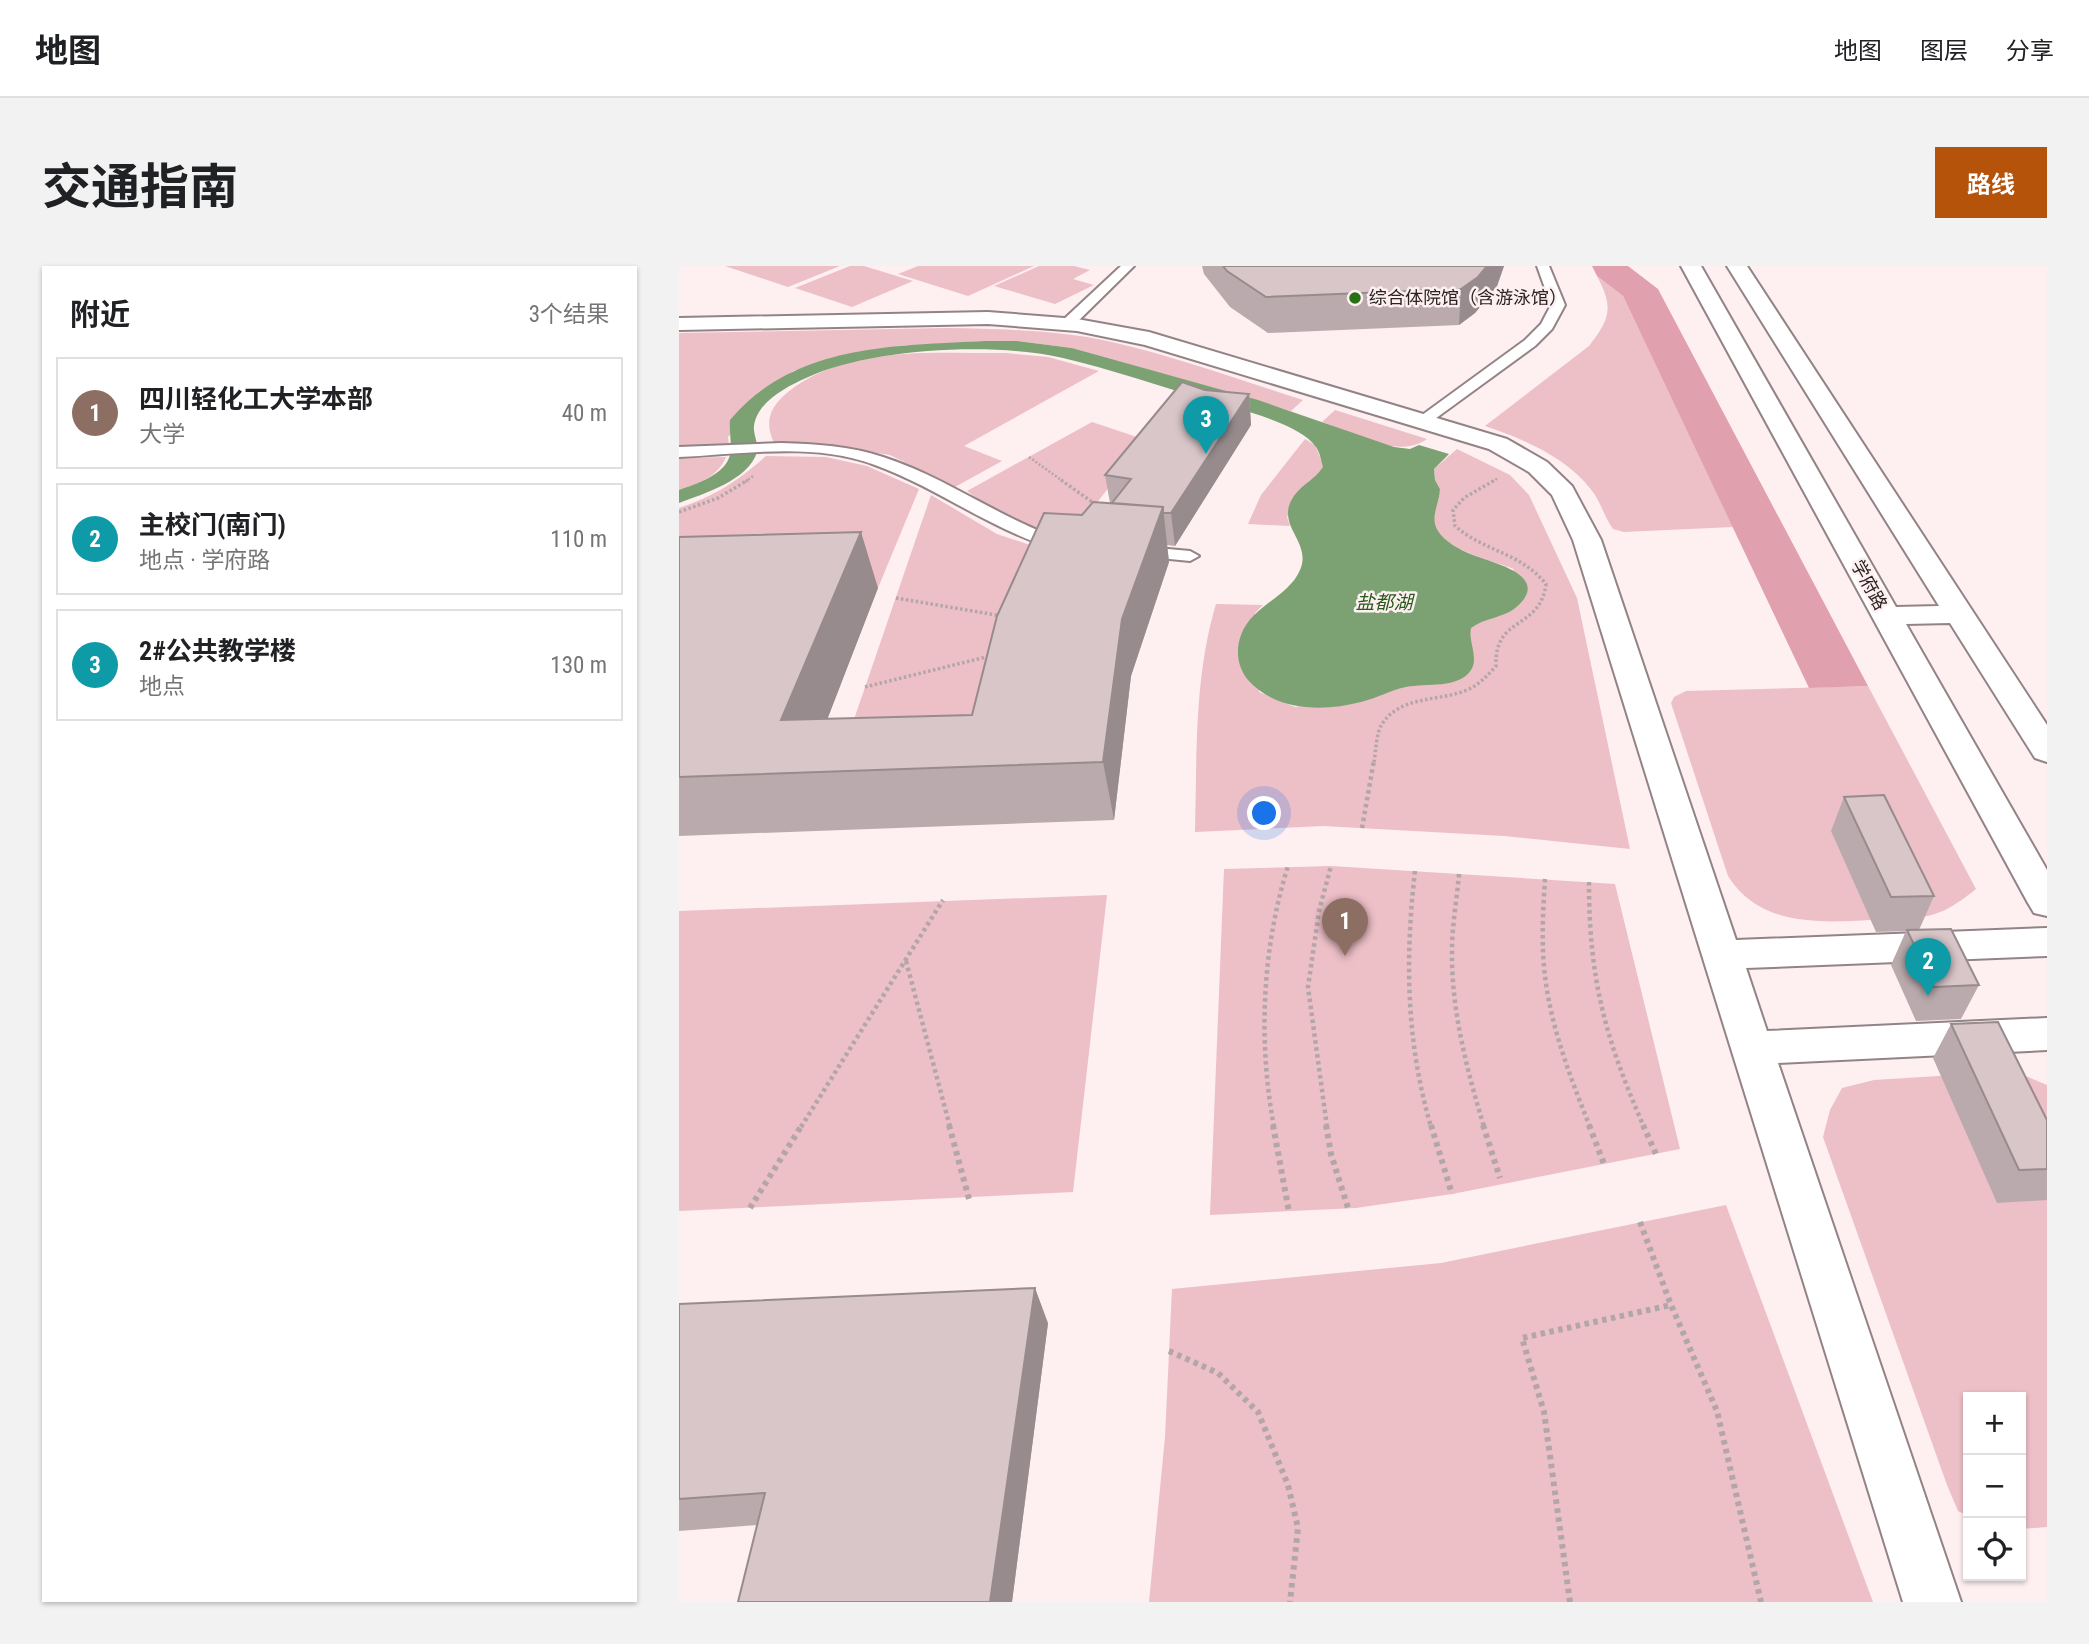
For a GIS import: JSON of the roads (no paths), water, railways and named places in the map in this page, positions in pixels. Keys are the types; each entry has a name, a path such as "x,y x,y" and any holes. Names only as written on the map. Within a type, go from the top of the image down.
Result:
{"street":[{"name":"学府路","path":"1691,266 2047,904"},
{"path":"1737,266 2047,751"},
{"path":"679,324 949,318 1067,324 1149,340 1498,444 1538,467 1563,492 1587,540 1932,1602"},
{"path":"1887,616 1959,614"},
{"path":"1721,955 2047,942"},
{"path":"1752,1048 2047,1034"}],"lane":[{"path":"1423,421 1530,343 1547,326 1558,305 1543,266"},
{"path":"1067,324 1122,267"},
{"path":"679,452 787,449 840,451 879,460 1030,535 1064,546 1084,547"},
{"path":"1123,550 1190,556"}],"water":[{"name":"盐都湖","path":"1017,341 1072,348 1258,400 1394,447 1410,449 1419,445 1449,454 1434,469 1435,480 1440,489 1435,515 1438,531 1458,548 1516,573 1528,588 1525,598 1509,612 1471,628 1473,665 1466,676 1459,680 1406,687 1361,702 1331,707 1300,706 1272,698 1248,680 1242,670 1239,641 1253,616 1287,588 1300,570 1302,551 1291,527 1288,510 1294,496 1323,467 1316,447 1296,430 1248,411 1099,367 1035,353 968,349 897,354 833,368 806,378 766,403 756,417 754,433 757,452 745,471 724,485 679,503 679,490 709,478 727,462 731,451 730,420 756,395 784,376 815,363 881,348"}],"place":[{"name":"综合体院馆（含游泳馆）","path":"1355,298"},
{"name":"2#公共教学楼","path":"1206,454"},
{"name":"四川轻化工大学本部","path":"1345,956"},
{"name":"主校门(南门)","path":"1928,996"}]}
